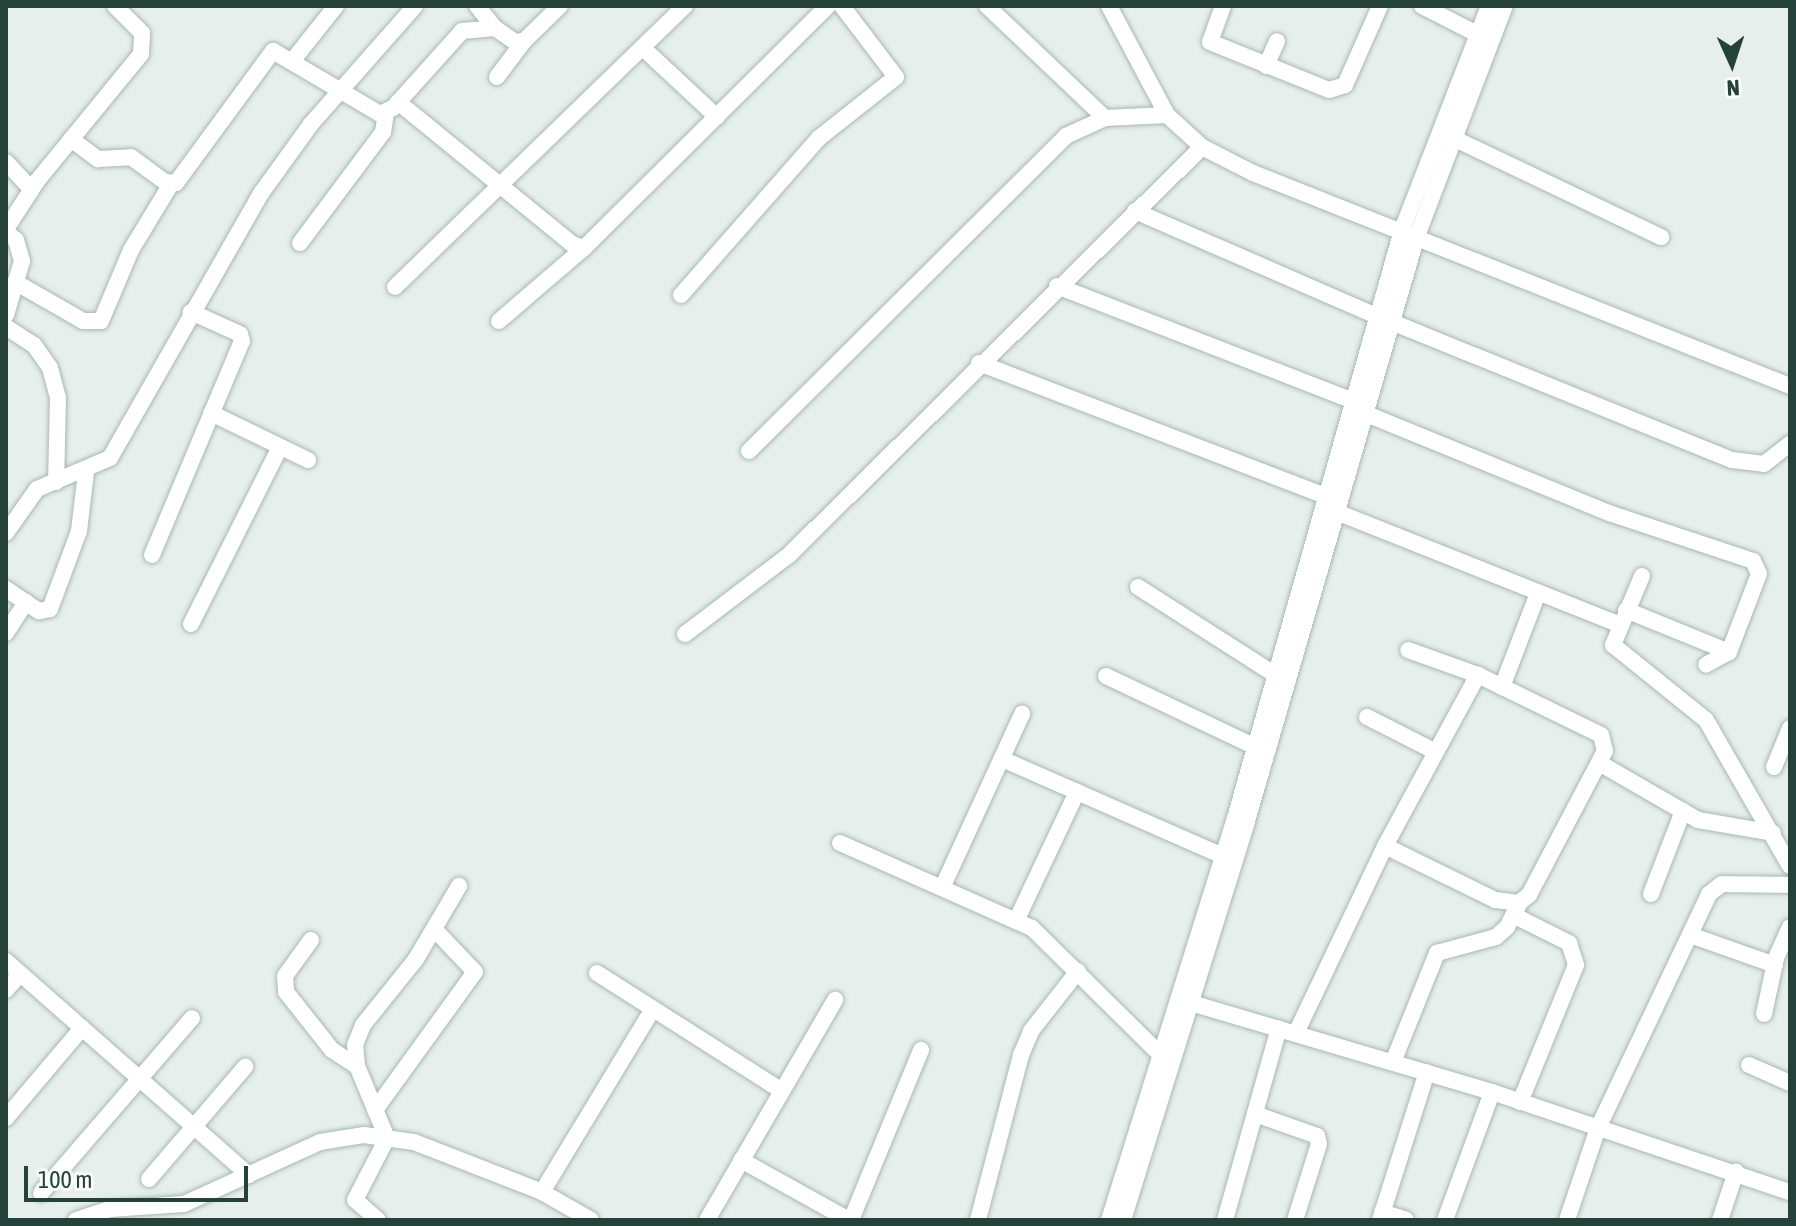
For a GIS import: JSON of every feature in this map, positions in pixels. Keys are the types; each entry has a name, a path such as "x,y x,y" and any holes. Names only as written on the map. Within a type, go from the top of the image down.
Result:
{"street":[{"path":"6,315 21,252 6,230 31,189 141,54 142,33 115,6"},
{"path":"293,60 336,6"},
{"path":"6,533 37,489 86,472 110,458 123,441 191,312 262,192 339,91 415,6"},
{"path":"477,6 495,28 515,42 524,41"},
{"path":"497,77 524,41 560,6"},
{"path":"395,287 685,6"},
{"path":"499,321 584,248 828,6"},
{"path":"681,295 819,138 896,77 842,6"},
{"path":"987,6 1105,118"},
{"path":"1109,6 1167,115 1202,147 1253,173 1790,386"},
{"path":"1223,6 1210,42 1320,88 1339,90 1380,6"},
{"path":"1422,6 1483,37"},
{"path":"1410,233 1451,137 1483,37 1489,6"},
{"path":"1123,1220 1185,1001 1334,511 1359,407 1410,233 1483,37 1505,6"},
{"path":"300,243 383,132 392,107 462,31 495,28"},
{"path":"1266,66 1277,41"},
{"path":"643,48 717,117"},
{"path":"15,282 83,321 101,321 131,250 171,184 181,177 265,57 273,51 293,60 339,91 392,107 503,183 572,244 584,248"},
{"path":"749,451 1066,136 1105,118 1167,115"},
{"path":"1451,137 1661,237"},
{"path":"71,139 98,159 131,157 171,184"},
{"path":"685,634 789,555 979,363 1202,147"},
{"path":"6,162 31,189"},
{"path":"1135,211 1385,320 1732,460 1764,464 1790,444"},
{"path":"1057,286 1359,407 1609,513 1753,561 1759,574 1729,652 1706,665"},
{"path":"152,555 242,341 240,334 191,312"},
{"path":"6,327 34,345 50,368 58,397 56,482"},
{"path":"979,363 1325,496 1334,511 1538,593 1729,652"},
{"path":"1109,1220 1161,1055 1185,1001 1251,745 1325,496 1359,407"},
{"path":"211,413 308,460"},
{"path":"191,624 280,447"},
{"path":"1777,457 1790,469"},
{"path":"6,589 39,611 50,609 75,547 86,472"},
{"path":"1642,576 1612,636 1618,652 1706,720 1790,866"},
{"path":"1138,587 1274,674"},
{"path":"1502,687 1538,593"},
{"path":"6,633 26,602"},
{"path":"1393,1062 1437,953 1496,937 1529,895 1601,764 1606,741 1601,735 1478,675 1408,650"},
{"path":"1296,1033 1385,846 1478,675"},
{"path":"1106,676 1251,745"},
{"path":"942,888 1022,714"},
{"path":"1367,717 1436,752"},
{"path":"1774,767 1790,728"},
{"path":"1002,759 1223,856"},
{"path":"1601,764 1713,825 1773,833"},
{"path":"1016,921 1077,792"},
{"path":"1651,894 1683,811"},
{"path":"840,843 1016,921 1051,946 1161,1055"},
{"path":"1385,846 1516,909 1569,943 1576,965 1520,1102"},
{"path":"1567,1220 1598,1128 1693,936 1709,894 1722,884 1790,885"},
{"path":"387,1138 357,1066 355,1045 363,1025 434,929 459,886"},
{"path":"1764,1014 1775,965 1790,927"},
{"path":"375,1110 475,972 434,929"},
{"path":"1693,936 1775,965"},
{"path":"311,940 285,976 286,992 332,1050 357,1066"},
{"path":"6,961 249,1175"},
{"path":"978,1220 1021,1055 1031,1031 1078,971"},
{"path":"597,973 781,1090"},
{"path":"6,990 20,974"},
{"path":"707,1220 835,1000"},
{"path":"1185,1001 1492,1092 1790,1192"},
{"path":"542,1192 653,1009"},
{"path":"41,1193 192,1018"},
{"path":"6,1118 82,1028"},
{"path":"1225,1220 1279,1028"},
{"path":"741,1160 831,1217 850,1220 921,1050"},
{"path":"1749,1065 1790,1083"},
{"path":"149,1179 245,1067"},
{"path":"1406,1220 1381,1216 1427,1072"},
{"path":"1445,1220 1492,1092"},
{"path":"1255,1114 1317,1136 1319,1144 1295,1220"},
{"path":"77,1220 110,1209 184,1204 320,1142 364,1135 414,1142 542,1192 591,1220"},
{"path":"378,1220 355,1200 387,1138"},
{"path":"1720,1220 1736,1172"}]}
